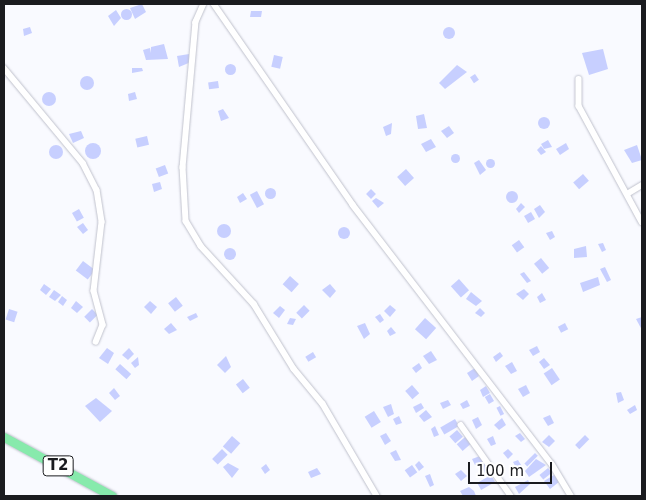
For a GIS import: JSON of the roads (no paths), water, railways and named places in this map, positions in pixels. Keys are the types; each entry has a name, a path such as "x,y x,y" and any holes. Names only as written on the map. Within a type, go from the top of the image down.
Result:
{"highway":[{"name":"T2","path":"4,437 111,496"}],"street":[{"path":"204,4 196,22 183,167 186,221 201,246 254,304 294,369 322,404 377,496"},
{"path":"214,4 353,205 552,464 571,496"},
{"path":"4,68 83,162 97,190 102,222 94,291 103,325 96,342"},
{"path":"579,79 580,106 642,222"},
{"path":"627,194 642,185"},
{"path":"461,425 511,496"}]}
